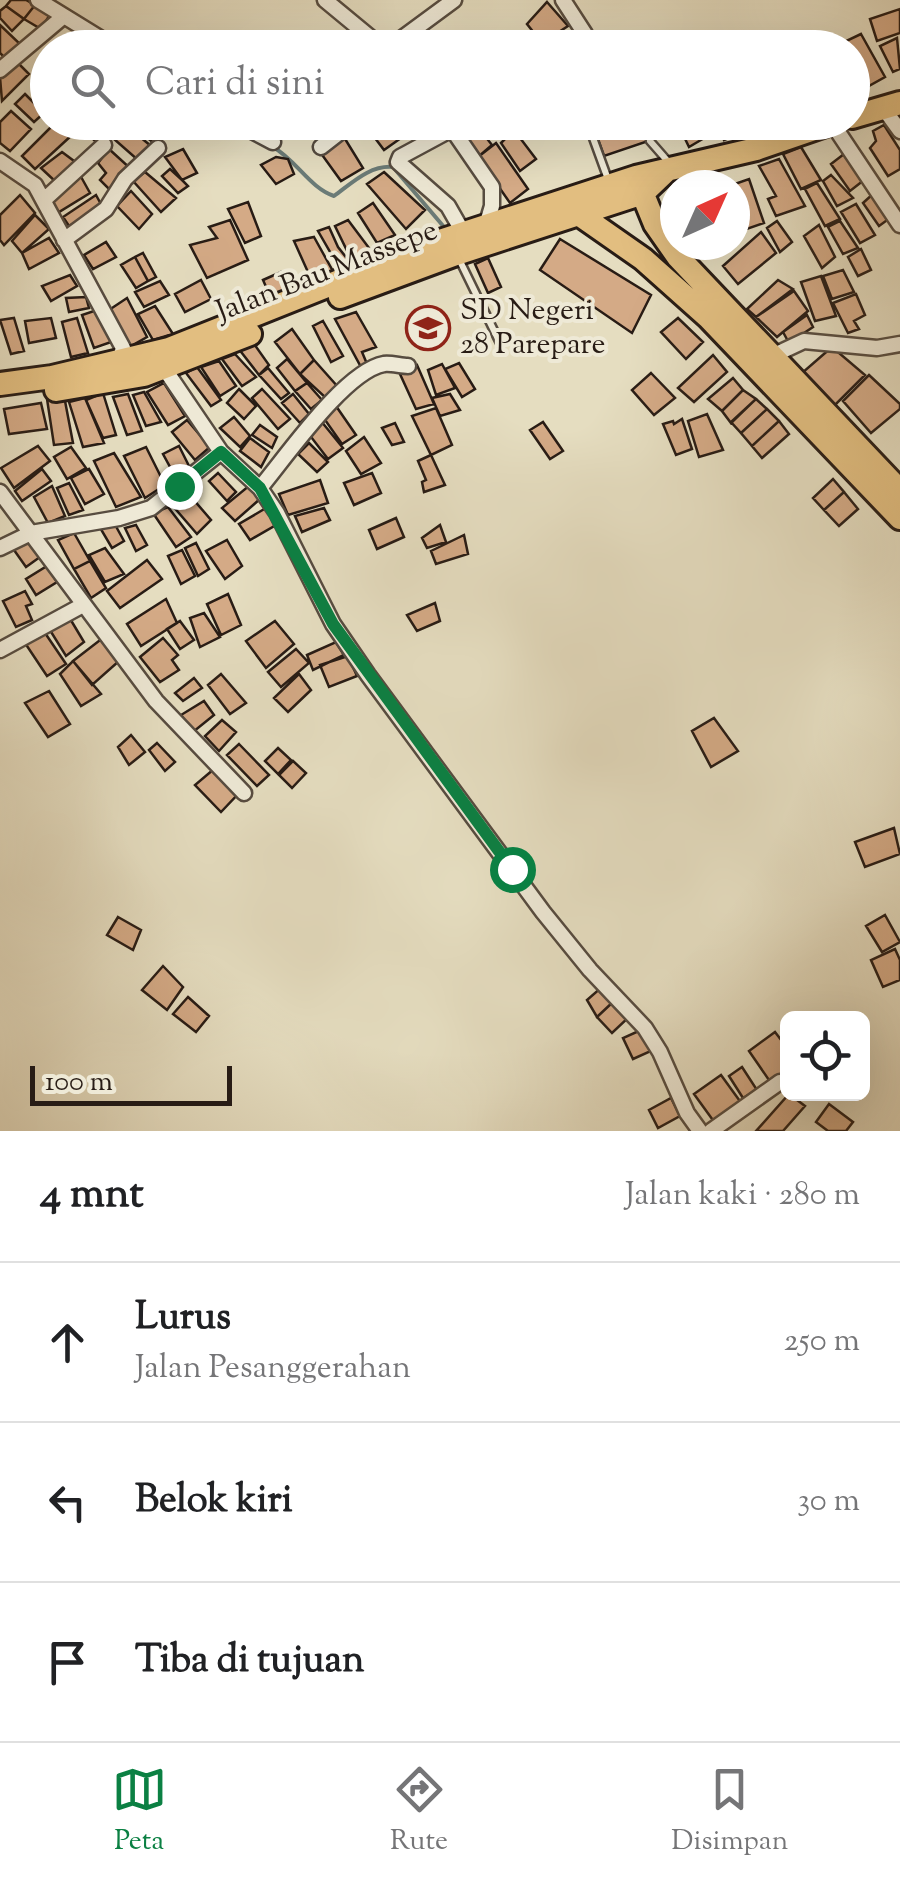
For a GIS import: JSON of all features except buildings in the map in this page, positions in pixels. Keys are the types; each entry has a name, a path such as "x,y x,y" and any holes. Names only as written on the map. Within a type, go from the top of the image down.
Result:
{"highway":[{"name":"Jalan Bau Massepe","path":"674,170 783,140"},
{"name":"Jalan Bau Massepe","path":"0,384 52,377 186,344 460,244 580,215 660,176"},
{"name":"Jalan Bau Massepe","path":"0,398 144,375 460,244 486,226 610,186 640,185"},
{"path":"640,185 655,224 678,257 900,492"},
{"path":"580,215 643,259 708,317 900,518"}],"street":[{"path":"38,0 83,30"},
{"path":"325,0 363,30"},
{"path":"412,30 454,0"},
{"path":"563,0 583,30"},
{"path":"47,30 61,18"},
{"path":"0,70 30,44"},
{"path":"892,106 900,131"},
{"path":"269,140 273,142"},
{"path":"322,147 331,140"},
{"path":"427,140 398,162 448,206 460,244"},
{"path":"460,140 492,186 493,203 486,226"},
{"path":"844,140 900,224"},
{"path":"44,200 104,145"},
{"path":"64,240 106,209 126,180 158,148"},
{"path":"0,161 35,186 44,200 123,348 119,362"},
{"path":"772,356 804,341 877,348 900,344"},
{"path":"260,488 338,394 367,371 385,364 408,366"},
{"path":"164,368 221,452 260,488 333,624 368,675 554,927 645,1028 687,1114 700,1131"},
{"path":"0,548 32,533 151,508 221,452"},
{"path":"0,492 156,701 244,793"},
{"path":"0,650 83,605"},
{"path":"711,1131 780,1082"}],"lane":[{"path":"594,140 610,186"},
{"path":"650,140 669,170"},
{"path":"460,244 500,343"}],"waterway":[{"path":"273,147 318,187 334,196 369,172 393,167 444,227"}],"place":[{"name":"SD Negeri 28 Parepare","path":"428,328"}],"route":[{"path":"179,486 221,452 260,488 333,624 512,869"}]}
